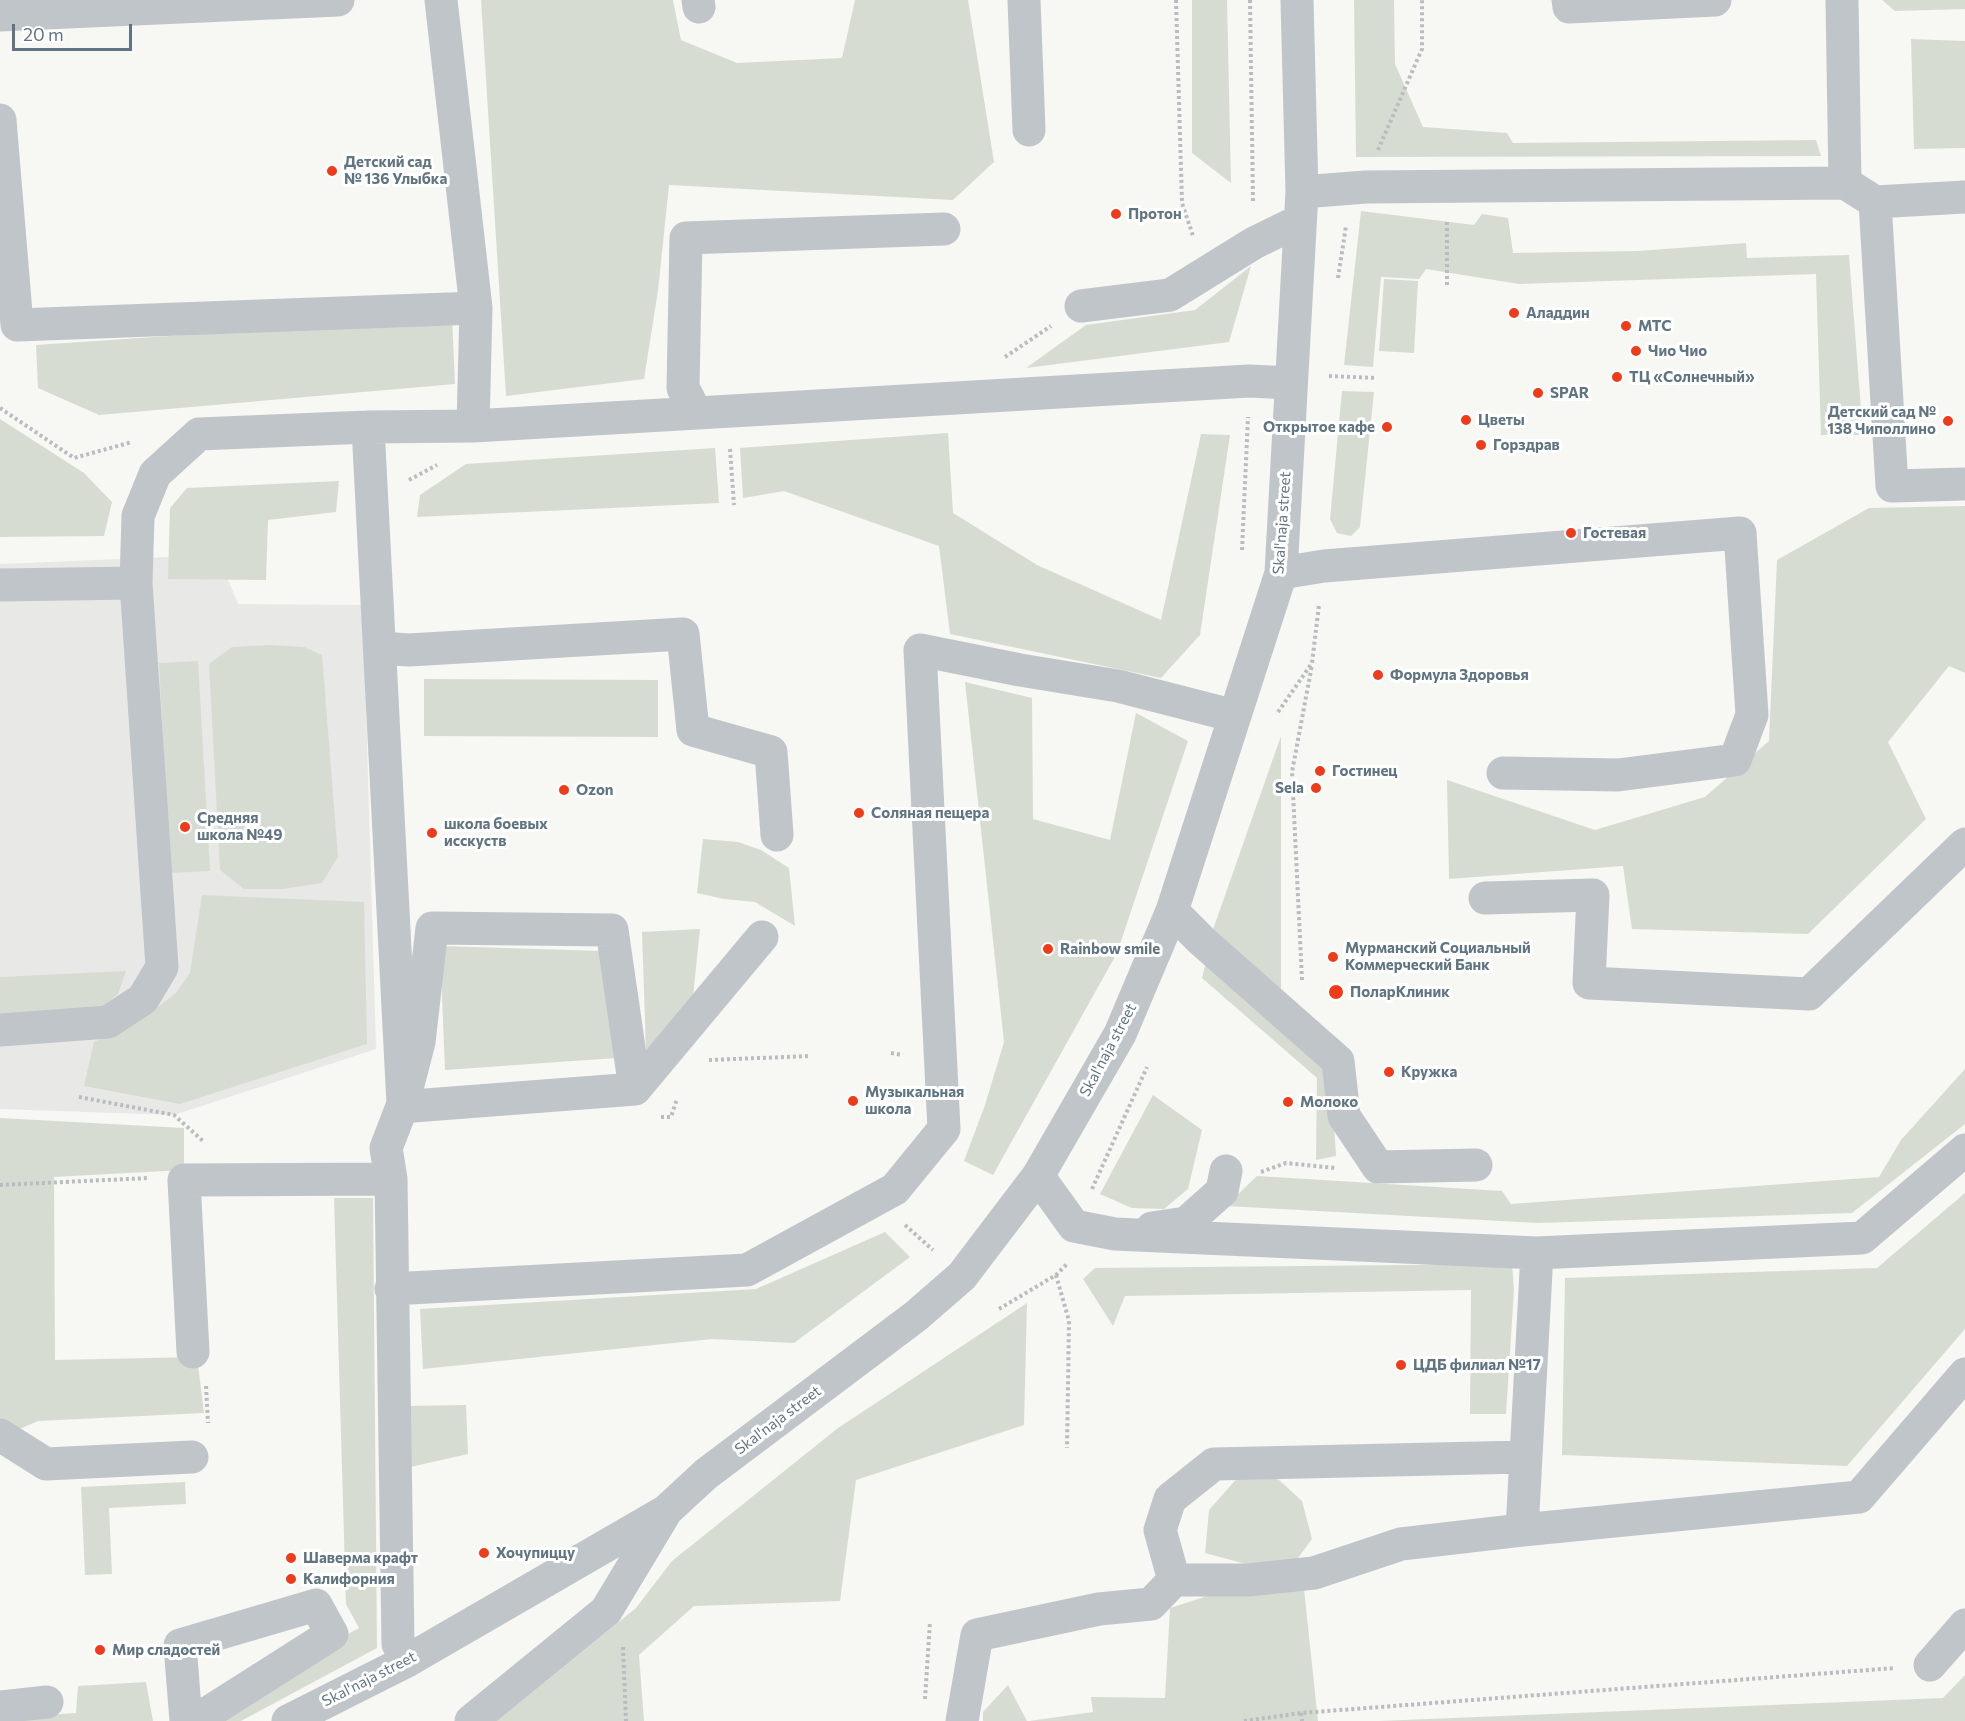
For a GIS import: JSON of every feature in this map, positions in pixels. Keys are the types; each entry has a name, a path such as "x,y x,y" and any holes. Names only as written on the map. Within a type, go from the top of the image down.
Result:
{"street":[{"path":"0,15 338,0"},
{"path":"441,0 476,308 473,426"},
{"path":"1024,0 1029,130"},
{"name":"Skal'naja street","path":"288,1721 407,1661 666,1511 706,1474 916,1316 962,1276 1038,1176 1120,1034 1172,911 1281,573 1301,207 1297,0"},
{"path":"1569,0 1569,7 1715,0"},
{"path":"1842,0 1845,183"},
{"path":"0,120 17,325 476,308"},
{"path":"1081,306 1170,295 1254,243 1301,207 1366,187 1845,183 1875,202 1965,197"},
{"path":"1875,202 1892,486 1965,484"},
{"path":"695,411 683,388 686,238 944,229"},
{"path":"0,1030 108,1022 143,999 162,967 136,583 138,516 155,474 199,434 368,427 473,426 695,411 1249,381 1291,383"},
{"path":"368,427 403,1104"},
{"path":"1281,573 1324,566 1740,533 1752,715 1735,760 1618,775 1503,773"},
{"path":"0,585 136,583"},
{"path":"381,648 409,650 683,634 693,730 771,752 777,834"},
{"path":"391,1289 747,1270 895,1189 944,1129 920,650 1118,686 1235,716"},
{"path":"1485,898 1593,894 1589,982 1809,994 1965,844"},
{"path":"1172,911 1202,941 1338,1061 1344,1116 1378,1167 1476,1165"},
{"path":"407,1661 398,1644 391,1179 386,1148 403,1104 419,1042 432,928 612,930 635,1089"},
{"path":"403,1104 413,1106 635,1089 762,937"},
{"path":"1038,1176 1074,1226 1115,1234 1537,1253 1862,1238 1965,1150"},
{"path":"1115,1234 1186,1222 1222,1191 1226,1171"},
{"path":"193,1352 184,1180 391,1179"},
{"path":"1522,1530 1524,1457 1537,1253"},
{"path":"962,1721 977,1635 1099,1609 1151,1604 1174,1580 1248,1580 1314,1573 1401,1544 1859,1497 1965,1374"},
{"path":"0,1435 46,1464 192,1457"},
{"path":"1174,1580 1161,1530 1170,1499 1214,1464 1524,1457"},
{"path":"471,1721 606,1611 666,1511"},
{"path":"186,1721 180,1645 316,1605 332,1634 195,1721"},
{"path":"1930,1665 1965,1625"},
{"path":"0,1707 47,1702"}],"path":[{"path":"1176,0 1182,203"},
{"path":"1250,0 1254,243"},
{"path":"1447,213 1447,285"},
{"path":"1010,354 1081,306"},
{"path":"1323,375 1377,378"},
{"path":"730,446 734,505"},
{"path":"399,485 445,461"},
{"path":"1305,1031 1292,772 1312,663"},
{"path":"79,1097 174,1115"},
{"path":"1308,1167 1334,1170"},
{"path":"0,1185 157,1178"},
{"path":"897,1218 938,1254"},
{"path":"1056,1275 1069,1321 1068,1448"},
{"path":"924,1710 930,1622"},
{"path":"623,1643 626,1721"},
{"path":"1244,1721 1301,1713 1930,1665"},
{"path":"1301,1713 1302,1721"}],"shaded area":[{"path":"481,0 673,0 681,40 737,63 842,58 855,0 968,0 994,162 953,200 669,185 658,291 644,379 506,396"},
{"path":"1192,0 1227,0 1231,183 1192,153"},
{"path":"1354,0 1394,0 1395,64 1423,127 1507,133 1513,143 1816,140 1821,156 1356,157"},
{"path":"1882,0 1965,0 1965,9 1895,11"},
{"path":"1911,39 1965,41 1965,148 1914,149"},
{"path":"1361,211 1474,225 1482,214 1508,218 1513,253 1638,251 1746,243 1747,258 1849,255 1863,435 1821,435 1816,274 1519,284 1426,269 1419,279 1381,277 1373,367 1344,365"},
{"path":"1251,266 1229,342 1026,368 1086,325 1195,310"},
{"path":"1384,279 1418,281 1414,353 1379,351"},
{"path":"452,317 455,384 99,415 38,388 36,345"},
{"path":"1342,391 1374,392 1360,527 1351,536 1337,533 1330,519"},
{"path":"0,419 84,473 112,502 104,536 0,537"},
{"path":"948,433 953,513 1037,565 1161,620 1201,434 1230,435 1200,635 1161,678 950,634 939,546 784,491 743,498 740,448"},
{"path":"715,448 719,503 417,517 420,495 466,464"},
{"path":"339,481 336,512 268,520 266,580 168,579 170,508 187,488"},
{"path":"1965,506 1965,673 1949,666 1888,742 1926,819 1808,934 1632,929 1623,866 1449,879 1447,780 1595,830 1705,797 1769,741 1777,560 1869,508"},
{"name":"Средняя школа №49","path":"218,555 238,604 363,605 376,1049 174,1115 0,1109 0,564"},
{"path":"270,645 304,647 322,655 338,857 322,883 283,889 244,889 220,870 209,664 232,647"},
{"path":"198,661 210,871 170,873 159,663"},
{"path":"424,679 658,680 658,737 424,736"},
{"path":"965,682 1032,698 1033,819 1110,840 1136,713 1188,741 1117,953 993,1175 964,1161 985,1105 1004,1042"},
{"path":"1281,736 1281,998 1210,938"},
{"path":"703,839 738,842 761,850 789,868 795,926 755,902 697,893"},
{"path":"202,895 364,902 367,1044 180,1104 84,1086 94,1042 140,1021 176,993 190,973"},
{"path":"700,929 692,1006 646,1050 642,932"},
{"path":"440,946 602,951 616,1058 445,1070"},
{"path":"1207,958 1330,1061 1336,1156 1316,1160 1317,1078 1202,978"},
{"path":"126,971 118,994 95,1013 0,1016 0,977"},
{"path":"1965,1069 1965,1124 1852,1213 1538,1223 1226,1206 1257,1176 1502,1191 1511,1204 1879,1177 1901,1140"},
{"path":"1153,1095 1202,1130 1188,1189 1164,1209 1132,1208 1100,1194"},
{"path":"0,1118 184,1128 184,1170 54,1177 55,1360 197,1357 204,1413 38,1421 6,1435 0,1428"},
{"path":"1965,1193 1965,1329 1847,1466 1562,1455 1565,1278 1877,1268"},
{"path":"334,1198 373,1198 377,1648 241,1721 208,1721 313,1653 359,1628 346,1604"},
{"path":"885,1232 910,1257 794,1343 712,1339 423,1369 420,1309 756,1289"},
{"path":"1512,1264 1514,1290 1506,1414 1470,1414 1471,1290 1125,1296 1113,1326 1083,1279 1095,1268"},
{"path":"1027,1303 1024,1425 856,1480 840,1601 694,1606 639,1655 644,1721 497,1721 636,1608 672,1561 838,1428"},
{"path":"466,1405 468,1454 406,1468 404,1406"},
{"path":"1247,1467 1279,1480 1302,1501 1312,1539 1295,1562 1246,1564 1205,1553 1209,1510"},
{"path":"185,1482 186,1504 109,1508 112,1574 85,1575 81,1487"},
{"path":"1304,1589 1318,1721 1029,1721 1093,1712 1091,1697 1165,1698 1170,1608 1226,1590"},
{"path":"1965,1675 1965,1721 1379,1721 1943,1698"},
{"path":"146,1682 153,1721 0,1721 0,1718 76,1713 78,1686"},
{"path":"1008,1685 1027,1721 983,1721 983,1712"}],"place":[{"name":"Детский сад № 136 Улыбка","path":"332,171"},
{"name":"Протон","path":"1116,214"},
{"name":"Аладдин","path":"1514,313"},
{"name":"МТС","path":"1626,326"},
{"name":"Чио Чио","path":"1636,351"},
{"name":"ТЦ «Солнечный»","path":"1617,377"},
{"name":"SPAR","path":"1538,393"},
{"name":"Цветы","path":"1466,420"},
{"name":"Детский сад № 138 Чиполлино","path":"1948,421"},
{"name":"Открытое кафе","path":"1387,427"},
{"name":"Горздрав","path":"1481,445"},
{"name":"Гостевая","path":"1571,533"},
{"name":"Формула Здоровья","path":"1378,675"},
{"name":"Гостинец","path":"1320,771"},
{"name":"Sela","path":"1316,788"},
{"name":"Ozon","path":"564,790"},
{"name":"Соляная пещера","path":"859,813"},
{"name":"Средняя школа №49","path":"185,827"},
{"name":"школа боевых исскуств","path":"432,833"},
{"name":"Rainbow smile","path":"1048,949"},
{"name":"Мурманский Социальный Коммерческий Банк","path":"1333,957"},
{"name":"ПоларКлиник","path":"1336,992"},
{"name":"Кружка","path":"1389,1072"},
{"name":"Музыкальная школа","path":"853,1101"},
{"name":"Молоко","path":"1288,1102"},
{"name":"ЦДБ филиал №17","path":"1401,1365"},
{"name":"Хочупиццу","path":"484,1553"},
{"name":"Шаверма крафт","path":"291,1558"},
{"name":"Калифорния","path":"291,1579"},
{"name":"Мир сладостей","path":"100,1650"}]}
